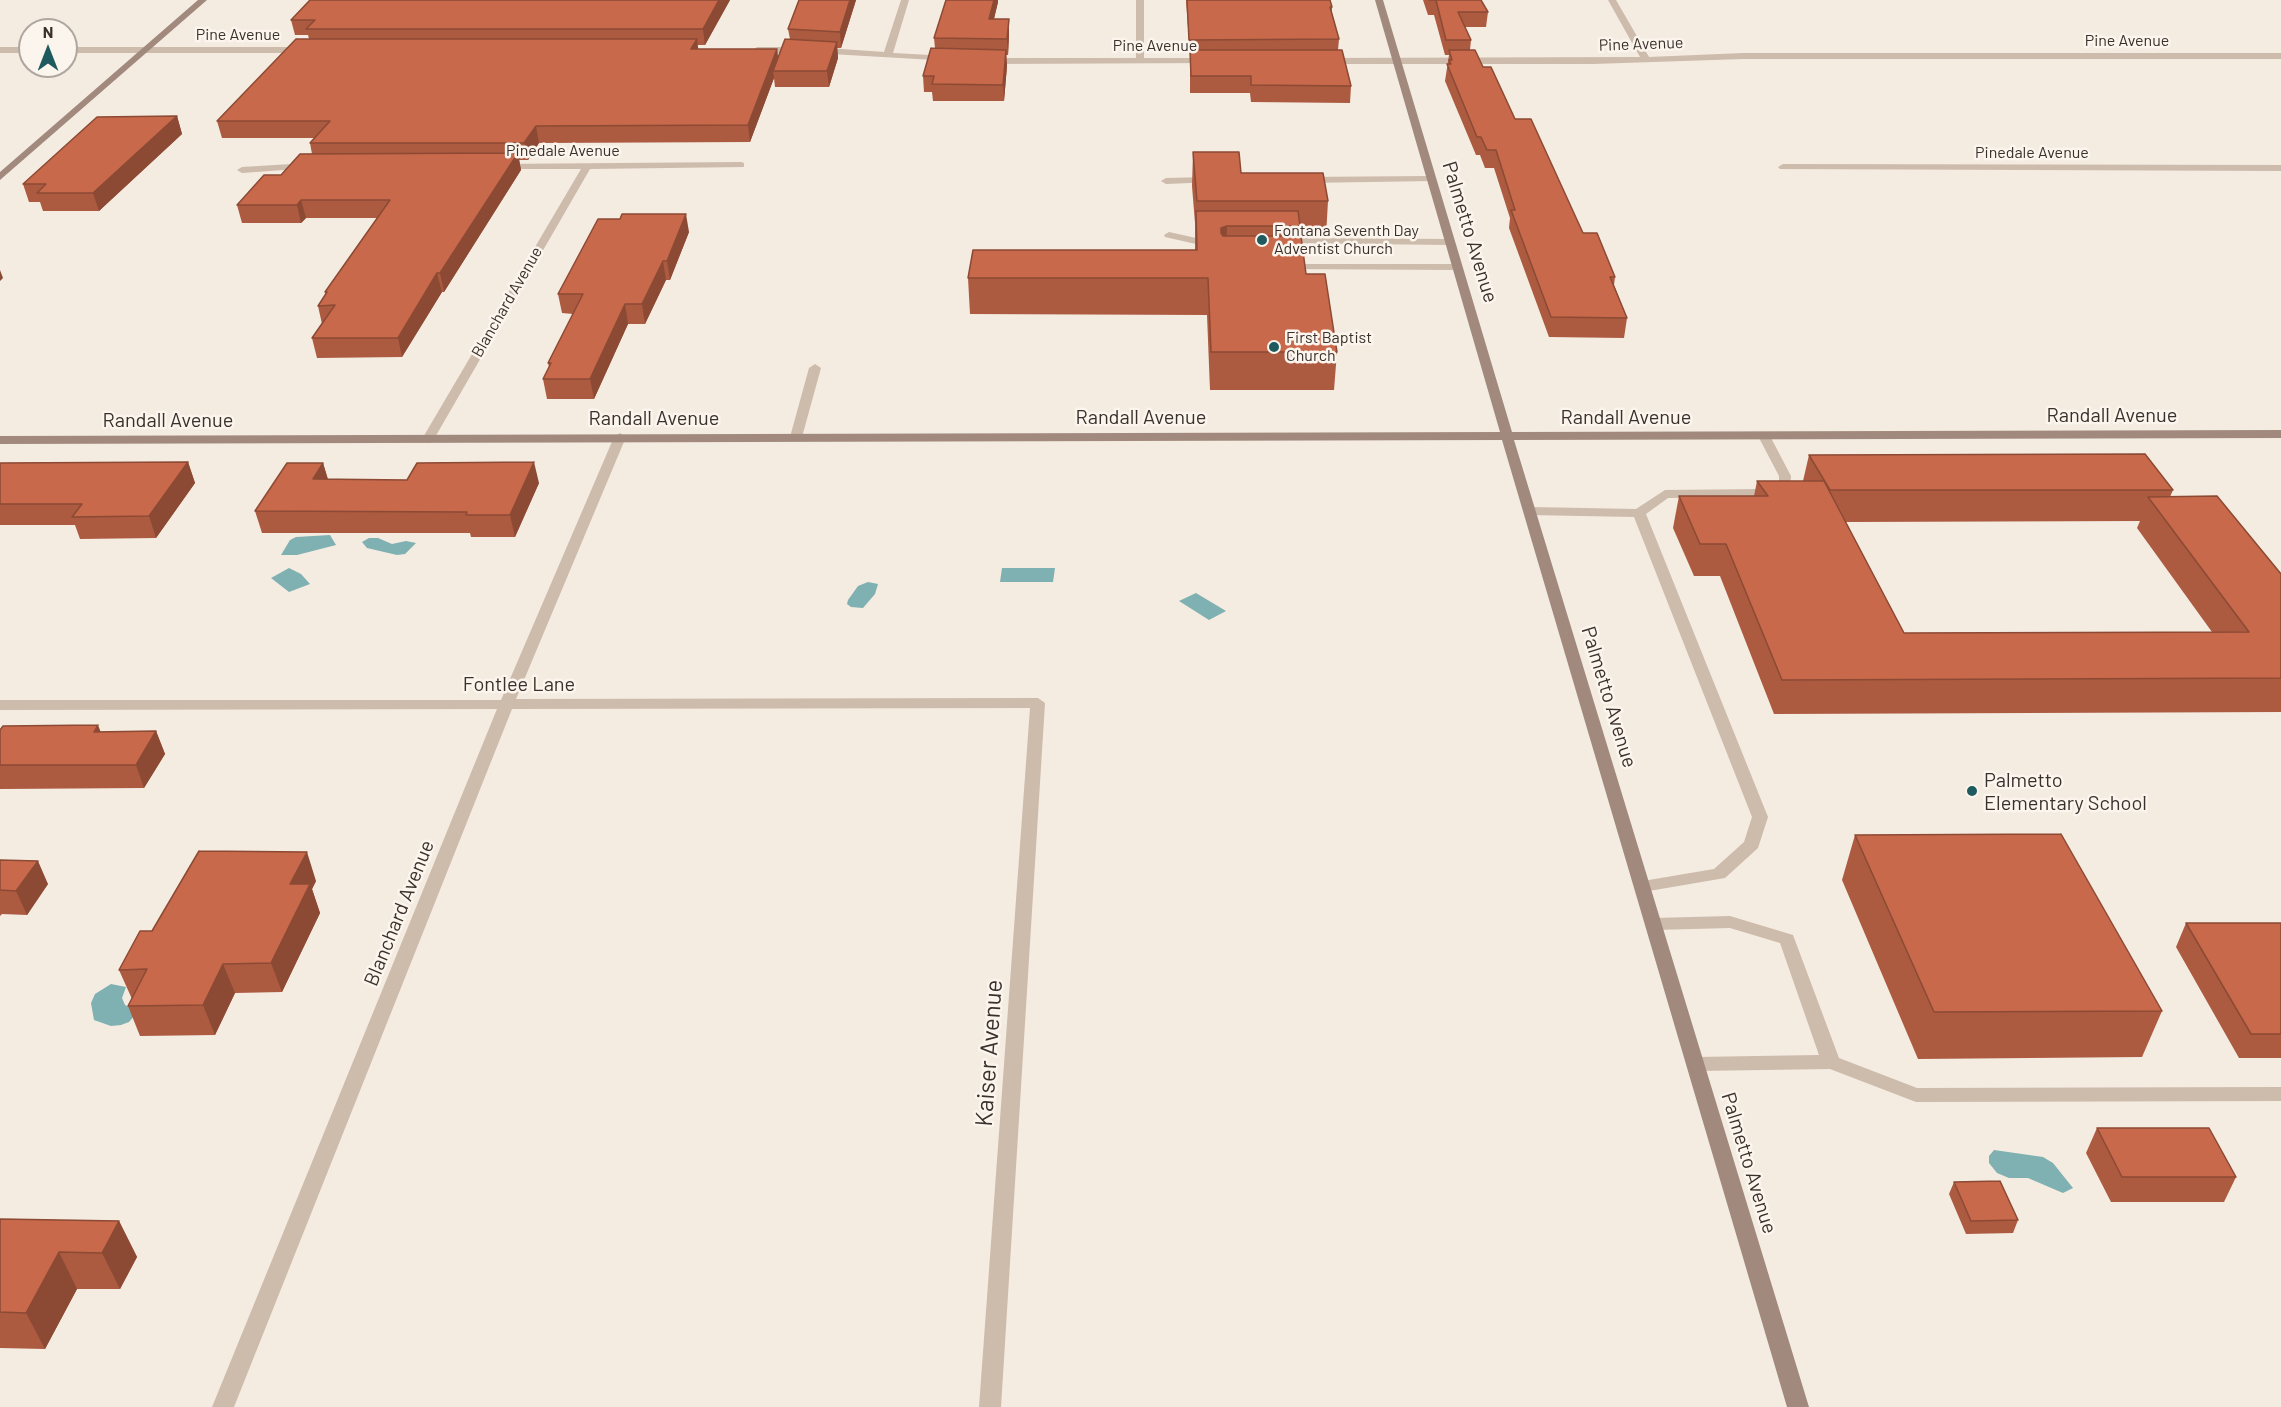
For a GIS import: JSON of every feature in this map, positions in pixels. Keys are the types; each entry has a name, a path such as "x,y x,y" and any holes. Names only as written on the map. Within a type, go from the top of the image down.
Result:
{"street":[{"path":"2,173 148,50 203,0"},
{"path":"888,54 905,0"},
{"path":"1140,0 1140,61"},
{"name":"Palmetto Avenue","path":"1379,0 1430,179 1798,1407"},
{"path":"1612,0 1646,59"},
{"path":"0,50 18,50"},
{"name":"Pine Avenue","path":"78,50 313,50"},
{"path":"752,50 813,50 954,60"},
{"name":"Pine Avenue","path":"1319,61 1646,59 1743,56 2281,56"},
{"name":"Pine Avenue","path":"977,61 1224,61"},
{"path":"242,170 288,165 324,166"},
{"name":"Pinedale Avenue","path":"491,166 741,165"},
{"name":"Blanchard Avenue","path":"428,439 587,166"},
{"name":"Pinedale Avenue","path":"1783,168 2281,168"},
{"path":"1290,180 1430,179"},
{"path":"1166,181 1222,180"},
{"path":"1169,235 1196,241 1230,241"},
{"path":"1265,241 1449,242"},
{"path":"1270,267 1457,267"},
{"path":"796,436 815,368"},
{"name":"Randall Avenue","path":"0,440 796,436 1508,437 2281,434"},
{"path":"1530,511 1639,513 1665,494 1765,494 1785,487 1785,476 1764,436"},
{"name":"Blanchard Avenue","path":"223,1407 506,705 620,437"},
{"path":"1639,513 1760,818 1752,843 1719,874 1643,886"},
{"name":"Fontlee Lane","path":"0,705 1038,703"},
{"name":"Kaiser Avenue","path":"990,1407 1038,703"},
{"path":"1654,924 1730,922 1787,939 1832,1062"},
{"path":"1696,1064 1832,1062 1917,1095 2281,1094"}],"water":[{"path":"330,535 336,545 297,555 281,555 290,540 296,537"},
{"path":"369,538 378,538 392,544 406,541 416,543 405,554 397,555 367,548 362,542"},
{"path":"289,568 301,574 310,584 289,592 271,578"},
{"path":"1002,568 1055,568 1053,582 1000,582"},
{"path":"868,582 878,584 875,594 863,608 851,607 847,604 858,586"},
{"path":"1196,593 1226,611 1209,620 1179,601"},
{"path":"111,984 126,987 122,998 125,1005 131,1008 135,1015 129,1022 121,1025 111,1026 94,1020 91,1003 95,994"},
{"path":"1994,1150 2043,1157 2053,1163 2073,1188 2063,1193 2028,1178 2009,1178 1997,1173 1989,1163 1989,1156"}],"building":[{"path":"310,0 719,0 703,29 306,29 315,20 291,20"},
{"path":"799,0 850,0 840,32 788,29"},
{"path":"946,0 994,0 989,19 1009,19 1007,39 934,38"},
{"path":"1187,0 1330,0 1339,39 1189,40"},
{"path":"1436,0 1481,0 1488,12 1458,12 1471,40 1446,40"},
{"path":"296,39 697,39 691,49 777,49 748,125 536,126 524,143 310,143 330,121 217,121"},
{"path":"785,39 837,42 827,71 773,71"},
{"path":"931,48 1006,50 1003,85 932,84 934,76 923,76"},
{"path":"1190,50 1342,50 1351,86 1251,85 1251,76 1191,76"},
{"path":"1449,50 1475,50 1483,67 1491,67 1515,119 1531,119 1583,233 1597,233 1615,277 1610,277 1627,318 1551,317 1511,210 1515,210 1496,150 1487,150 1481,137 1477,137 1447,64 1451,64 1449,60 1452,60"},
{"path":"177,116 93,193 37,193 46,184 23,184 97,117"},
{"path":"1193,152 1239,152 1241,173 1323,173 1328,201 1197,201"},
{"path":"518,153 440,273 437,273 398,338 312,338 335,305 318,306 327,292 325,292 390,200 301,200 297,205 237,205 264,175 281,175 300,154"},
{"path":"1196,211 1298,211 1300,226 1227,226 1221,228 1221,233 1223,236 1301,236 1306,274 1325,274 1337,352 1211,352 1208,278 968,278 973,250 1197,250"},
{"path":"622,214 686,214 667,261 663,261 642,304 625,304 590,379 543,379 551,363 548,363 583,294 558,294 598,219 620,219"},
{"path":"2145,454 2173,490 1830,490 1809,455"},
{"path":"188,462 149,516 72,517 82,504 0,504 0,463"},
{"path":"534,462 510,515 466,515 467,512 255,511 287,463 323,463 313,479 407,480 417,463"},
{"path":"1757,481 1824,481 1904,633 2249,632 2148,497 2217,496 2281,574 2281,678 1782,680 1726,544 1700,544 1679,496 1768,496"},
{"path":"98,725 94,732 156,731 136,765 0,765 0,730 3,726"},
{"path":"2061,834 2162,1011 1934,1012 1855,835"},
{"path":"199,851 307,852 290,884 310,884 271,963 223,964 203,1005 128,1006 147,969 119,970 140,931 152,931"},
{"path":"0,860 38,861 16,891 0,890"},
{"path":"2186,923 2281,923 2281,1034 2251,1034"},
{"path":"2097,1128 2209,1128 2236,1177 2122,1177"},
{"path":"2000,1181 2018,1220 1971,1221 1954,1182"},
{"path":"0,1219 119,1221 102,1253 59,1252 26,1313 0,1312"}],"place":[{"name":"Fontana Seventh Day Adventist Church","path":"1262,240"},
{"name":"First Baptist Church","path":"1274,347"},
{"name":"Palmetto Elementary School","path":"1972,791"}]}
